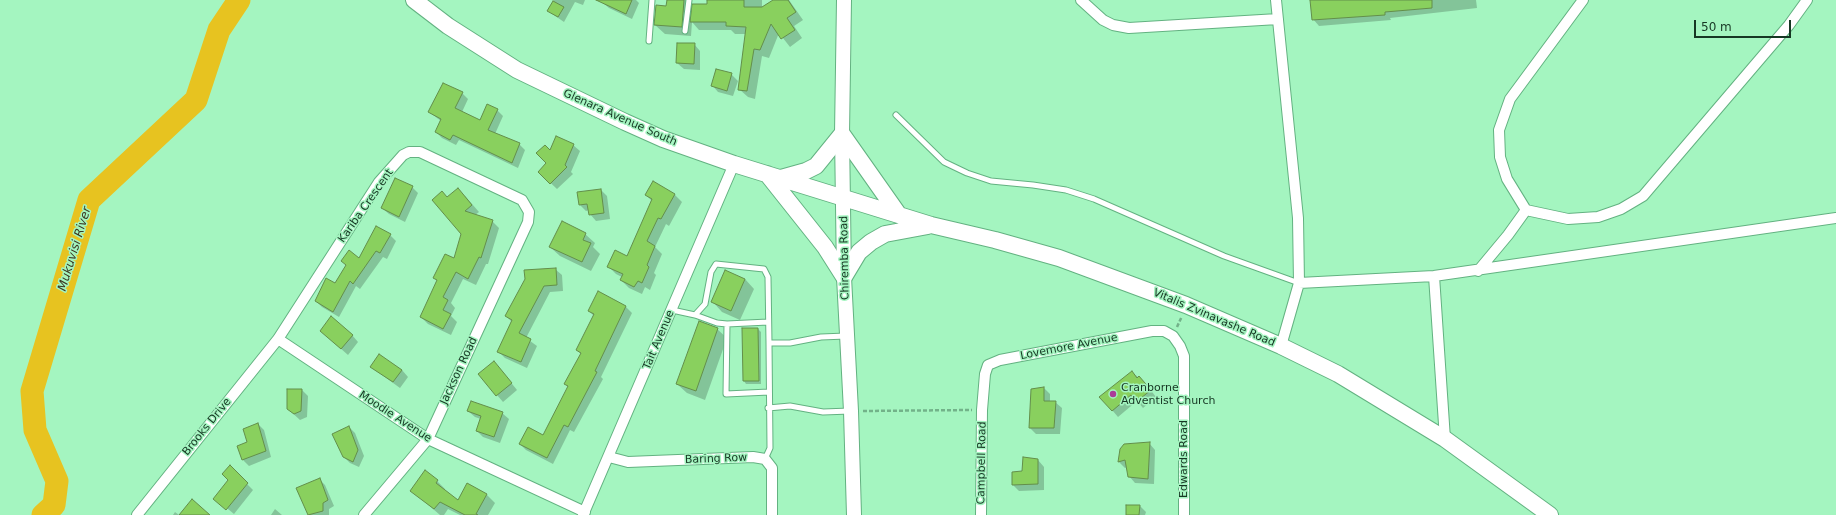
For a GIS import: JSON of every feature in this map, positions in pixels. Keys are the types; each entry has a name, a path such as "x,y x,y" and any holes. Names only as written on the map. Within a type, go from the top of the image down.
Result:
{"main road":[{"name":"Glenara Avenue South","path":"414,0 448,26 524,74 625,122 663,139 734,164 844,198"},
{"name":"Chiremba Road","path":"844,0 842,134 844,276 851,411 854,515"},
{"path":"899,215 842,134 816,166 806,171 774,176 844,276 859,252 871,242 885,234 931,225"},
{"name":"Vitalis Zvinavashe Road","path":"844,198 931,225 995,240 1059,258 1186,305 1281,346 1338,374 1445,439 1550,515"}],"street":[{"path":"1081,0 1103,20 1114,25 1130,28 1278,19"},
{"path":"1276,0 1298,218 1299,283 1281,346"},
{"path":"1582,0 1510,99 1499,130 1500,157 1507,179 1526,210 1568,219 1598,217 1621,209 1643,196 1770,48 1807,0"},
{"name":"Kariba Crescent","path":"278,339 379,182 403,155 409,152 420,152 522,200 529,212"},
{"name":"Tait Avenue","path":"584,513 734,164"},
{"path":"1478,271 1508,236 1526,210"},
{"name":"Jackson Road","path":"364,515 428,439 528,222 529,212"},
{"path":"1299,283 1434,276 1478,271 1836,218"},
{"path":"1434,276 1445,439"},
{"name":"Lovemore Avenue","path":"982,410 985,374 988,365 1024,356 1152,331 1164,332 1173,336"},
{"name":"Edwards Road","path":"1173,336 1180,346 1184,356 1184,515"},
{"name":"Moodie Avenue","path":"278,339 428,439 584,513"},
{"name":"Brooks Drive","path":"137,515 278,339"},
{"name":"Campbell Road","path":"981,515 982,410"},
{"name":"Baring Row","path":"609,457 628,462 753,457 765,459"},
{"path":"765,459 772,468 772,515"}],"lane":[{"path":"649,41 652,0"},
{"path":"685,31 689,0"},
{"path":"896,115 944,162 967,173 991,181 1066,190 1094,199 1224,256 1299,283"},
{"path":"696,315 705,304 711,272 716,264 764,269 768,277 768,408 770,448 765,459"},
{"path":"672,310 696,315 717,323 768,322"},
{"path":"727,324 726,394 769,392"},
{"path":"769,343 790,343 821,337 847,336"},
{"path":"768,408 790,406 823,412 851,411"}],"path":[{"path":"1173,336 1186,305"},
{"path":"851,411 982,410"}],"building":[{"path":"596,0 632,0 626,14"},
{"path":"667,0 684,0 682,27 654,25 656,5 666,6"},
{"path":"707,0 744,0 744,7 762,7 773,0 788,0 796,12 787,18 795,30 781,39 771,24 760,50 754,49 747,91 738,90 746,27 726,26 726,22 690,22 692,4 707,4"},
{"path":"1310,0 1432,0 1432,8 1385,12 1385,15 1312,20"},
{"path":"553,1 564,7 558,17 547,11"},
{"path":"677,43 695,43 694,64 676,63"},
{"path":"716,69 732,73 727,91 711,86"},
{"path":"443,83 463,92 455,108 480,120 487,104 498,109 488,130 520,143 512,163 453,135 450,140 435,132 441,119 428,112"},
{"path":"556,136 574,144 565,165 567,167 550,184 538,172 546,163 536,153 545,145 550,150"},
{"path":"395,178 413,186 399,217 381,208"},
{"path":"653,181 675,194 661,219 658,218 647,241 655,246 647,265 649,267 642,283 638,281 634,287 620,280 623,274 607,267 615,250 627,256 652,199 645,195"},
{"path":"458,188 472,205 465,211 493,220 481,258 479,257 468,279 456,272 443,297 448,300 443,310 451,314 443,329 420,317 437,280 433,278 445,254 454,258 461,234 432,200 442,191 447,197"},
{"path":"601,189 604,213 589,215 587,204 579,205 577,192"},
{"path":"562,221 586,233 583,240 591,243 582,262 549,247"},
{"path":"376,226 391,234 380,253 376,251 353,284 350,281 333,312 315,301 326,278 335,283 346,265 341,261 349,250 359,258"},
{"path":"556,268 557,285 544,286 519,333 531,339 521,362 497,352 512,320 505,316 525,279 524,270"},
{"path":"725,270 745,279 731,311 711,302"},
{"path":"598,291 626,306 595,371 597,372 568,427 564,425 547,458 519,444 528,427 543,435 568,386 564,384 581,353 576,350 594,314 588,311"},
{"path":"331,316 353,335 341,349 320,331"},
{"path":"699,321 718,328 696,391 676,384"},
{"path":"742,328 758,328 759,381 743,381"},
{"path":"379,354 402,370 393,382 370,367"},
{"path":"494,361 512,383 496,396 478,374"},
{"name":"Cranborne Adventist Church","path":"1132,371 1137,378 1139,376 1151,390 1136,402 1131,395 1112,411 1099,397"},
{"path":"1044,387 1044,401 1056,401 1054,428 1029,428 1031,389"},
{"path":"287,389 302,389 301,411 294,414 287,409"},
{"path":"471,401 503,412 494,437 476,431 481,416 467,411"},
{"path":"258,423 266,451 242,460 237,446 247,442 243,429"},
{"path":"349,426 358,450 353,462 343,457 332,434"},
{"path":"1150,442 1148,479 1128,477 1125,460 1118,462 1120,449 1124,444"},
{"path":"1023,457 1038,459 1038,484 1012,485 1012,472 1022,471"},
{"path":"230,465 248,483 226,510 213,499 228,480 222,474"},
{"path":"425,470 438,480 436,483 458,500 467,483 487,494 476,514 478,515 465,515 440,502 434,509 410,491"},
{"path":"320,478 328,500 323,503 323,511 308,515 296,488"},
{"path":"192,499 210,515 179,515"},
{"path":"1126,505 1140,505 1139,515 1126,515"}],"waterway":[{"name":"Mukuvisi River","path":"43,515 54,505 57,481 35,430 32,391 89,200 196,100 219,30 239,0"}],"place":[{"name":"Cranborne Adventist Church","path":"1113,394"}]}
